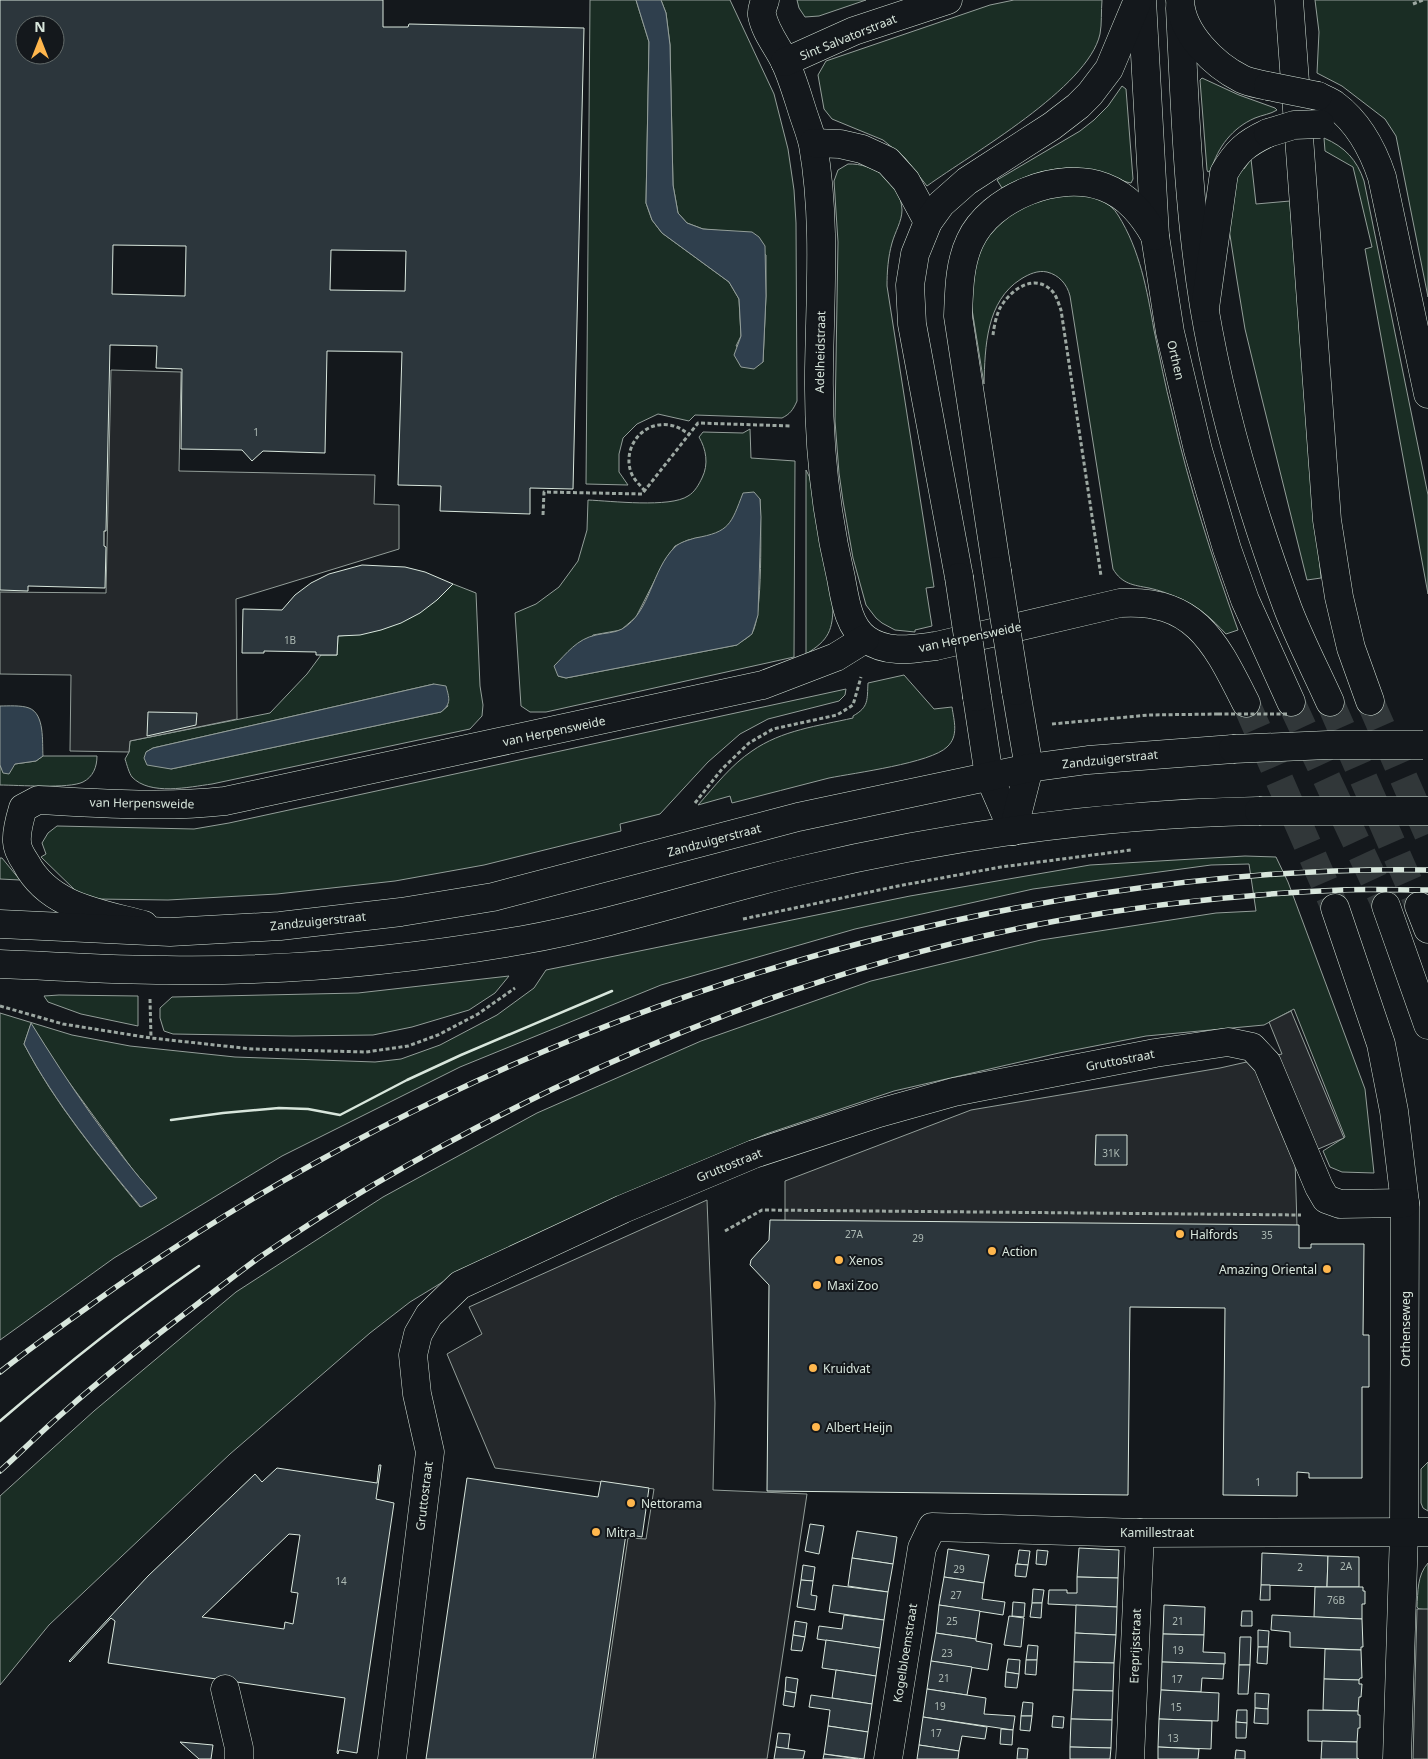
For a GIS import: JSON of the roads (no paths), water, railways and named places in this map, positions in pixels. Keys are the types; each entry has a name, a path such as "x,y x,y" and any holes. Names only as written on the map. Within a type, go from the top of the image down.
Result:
{"street":[{"name":"Sint Salvatorstraat","path":"764,0 762,13 767,28 785,62 854,31 948,0"},
{"path":"1013,831 989,776 959,577 912,324 910,285 915,254 928,222 941,204 967,182 1052,126 1090,94 1109,69 1140,0"},
{"name":"Orthen","path":"1140,0 1155,236 1172,341 1212,501 1245,600 1291,702"},
{"path":"1289,0 1327,520 1339,597 1351,648 1370,701"},
{"path":"1180,3 1187,24 1199,46 1220,65 1244,80 1318,96 1335,104 1367,142 1376,157 1382,177 1428,394"},
{"path":"1180,3 1189,180 1204,308 1230,424 1254,511 1289,610 1330,702"},
{"name":"Adelheidstraat","path":"785,62 813,143 819,195 821,241 819,373 823,480 832,541 846,603 853,625 865,639"},
{"path":"1204,308 1224,173 1234,156 1251,141 1268,133 1294,125 1335,125 1350,130 1367,142"},
{"path":"813,143 840,144 862,149 888,161 906,182 928,222"},
{"path":"1013,831 1029,768 958,316 963,262 970,241 986,218 997,208 1033,189 1077,182 1106,188 1130,203 1147,222 1155,236"},
{"name":"van Herpensweide","path":"170,932 74,906 53,894 31,873 21,854 17,842 23,808 38,800 161,805 190,805 225,801 492,745 763,685 836,657 865,639 884,649 936,646 1120,603 1152,604 1167,608 1194,622 1219,651 1246,703"},
{"name":"Zandzuigerstraat","path":"0,924 170,932 280,926 401,912 493,897 798,817 1029,768 1088,760 1232,749 1426,745"},
{"path":"0,964 168,970 284,967 410,957 524,940 609,922 802,871 929,844 1013,831 1113,818 1213,812 1428,811"},
{"path":"1386,906 1428,1025"},
{"name":"Orthenseweg","path":"1335,908 1381,1044 1394,1111 1405,1203 1416,1532 1397,1759"},
{"name":"Gruttostraat","path":"392,1759 430,1452 417,1394 413,1355 418,1334 430,1315 460,1285 623,1209 754,1154 880,1113 954,1092 1145,1055 1228,1042 1252,1047 1267,1063 1319,1187 1326,1199 1340,1204 1405,1203"},
{"name":"Kamillestraat","path":"922,1548 932,1527 1140,1533 1416,1532"},
{"name":"Ereprijsstraat","path":"1130,1759 1140,1533"},
{"name":"Kogelbloemstraat","path":"888,1759 922,1548"},
{"path":"225,1689 239,1748 239,1759"}],"water":[{"path":"636,0 661,0 666,13 670,45 673,185 678,213 687,223 703,229 752,232 759,237 765,246 766,296 763,362 754,369 741,367 734,355 741,336 739,299 729,282 662,233 652,220 646,203 649,42"},
{"path":"754,492 760,499 761,517 758,615 752,634 737,645 566,678 558,676 554,666 578,643 589,637 622,629 632,622 645,602 667,556 675,547 685,541 716,533 728,525 743,493"},
{"path":"434,684 446,686 448,694 447,706 441,712 171,769 147,765 144,758 146,752 153,748"},
{"path":"0,706 29,708 38,716 42,729 43,756 36,761 15,764 9,774 3,773 0,765"},
{"path":"31,1023 90,1113 157,1198 141,1207 63,1108 24,1044"}],"tunnel":[{"path":"1370,701 1428,834"},
{"path":"1291,702 1386,906"},
{"path":"1330,702 1419,906"},
{"path":"1246,703 1335,908"}],"railway":[{"path":"0,1372 106,1294 219,1219 336,1151 457,1090 582,1036 709,989 839,949 970,917 1104,893 1184,882 1306,872 1428,870"},
{"path":"0,1471 97,1383 250,1264 292,1235 402,1168 477,1128 553,1089 675,1035 799,988 863,968 991,934 1056,921 1162,905 1234,897 1341,890 1428,890"}],"place":[{"name":"Halfords","path":"1180,1234"},
{"name":"Action","path":"992,1251"},
{"name":"Xenos","path":"839,1260"},
{"name":"Amazing Oriental","path":"1327,1269"},
{"name":"Maxi Zoo","path":"817,1285"},
{"name":"Kruidvat","path":"813,1368"},
{"name":"Albert Heijn","path":"816,1427"},
{"name":"Nettorama","path":"631,1503"},
{"name":"Mitra","path":"596,1532"}]}
